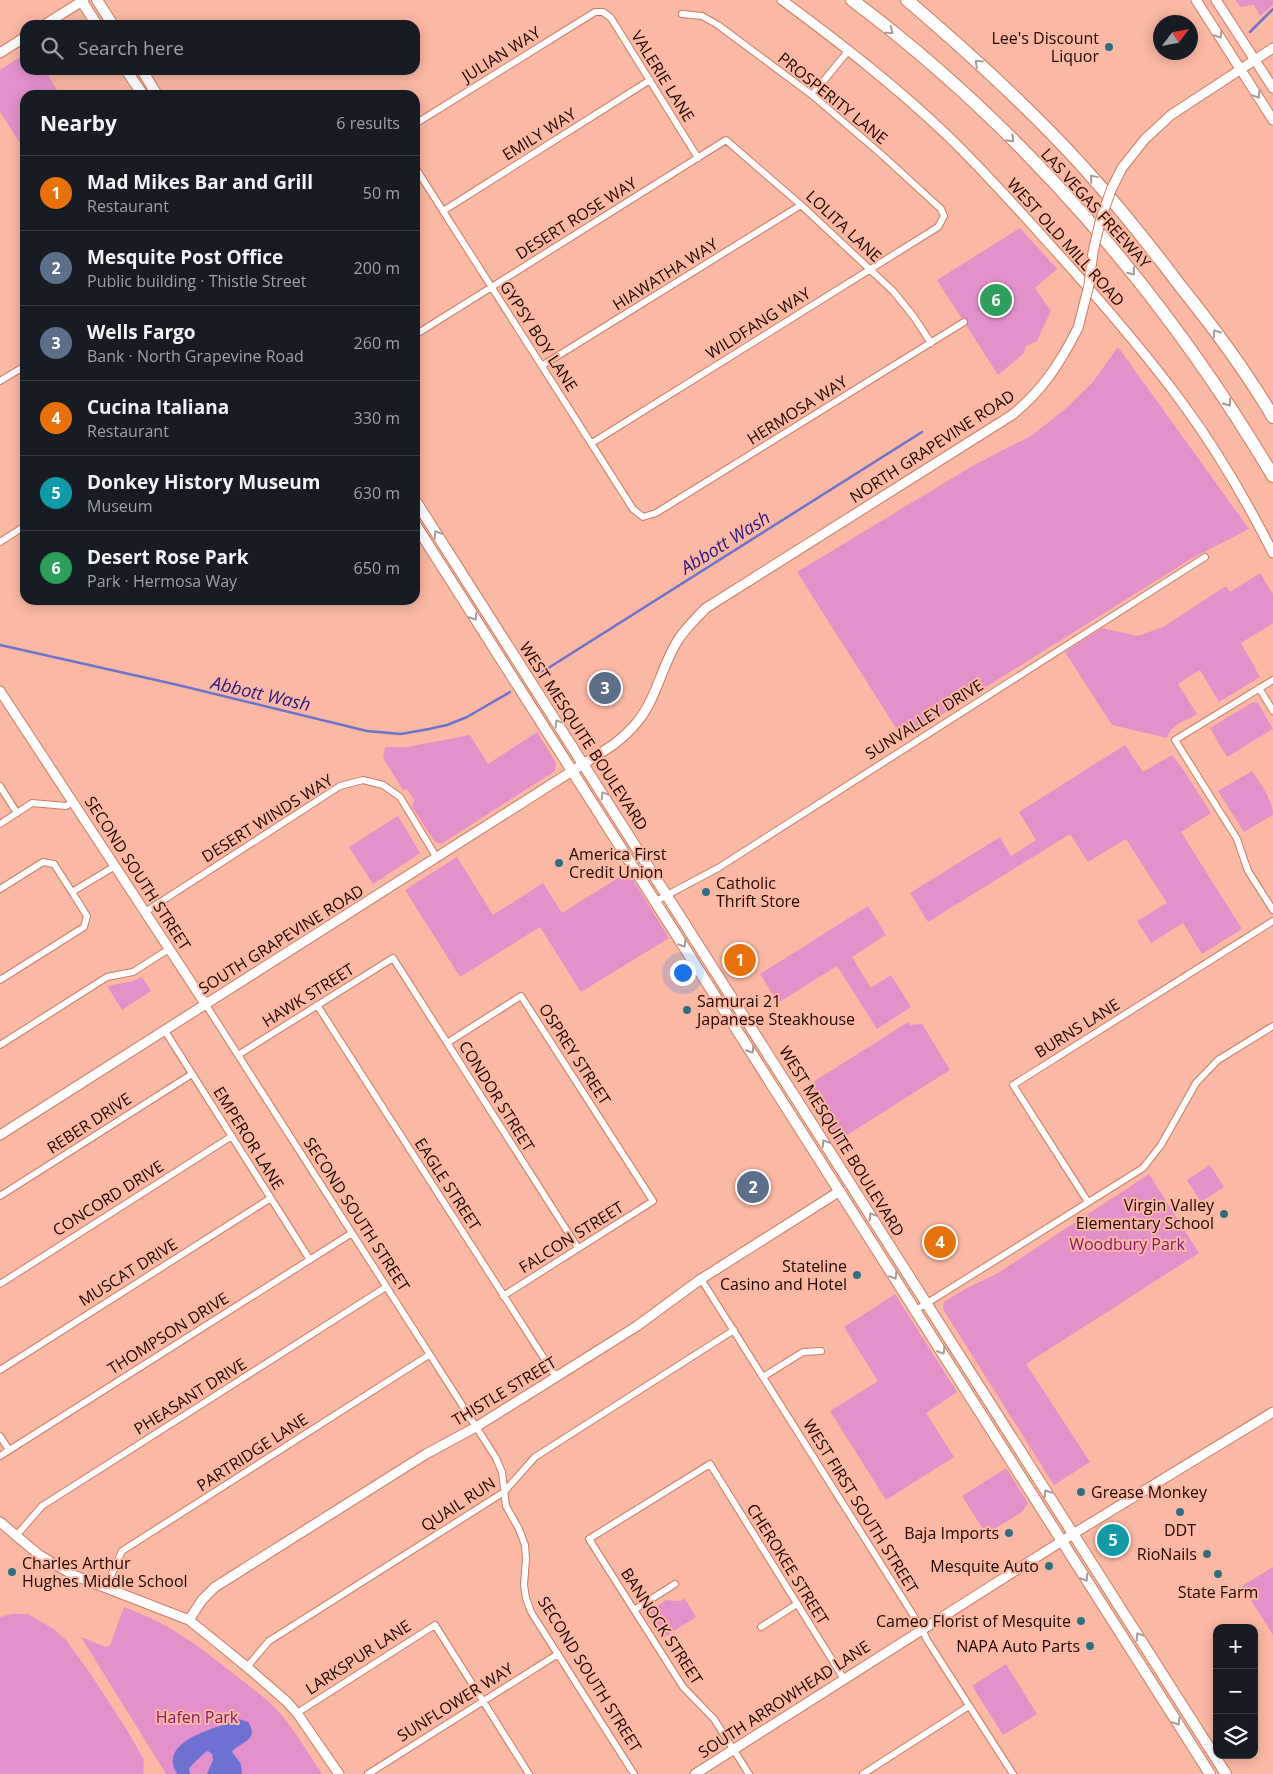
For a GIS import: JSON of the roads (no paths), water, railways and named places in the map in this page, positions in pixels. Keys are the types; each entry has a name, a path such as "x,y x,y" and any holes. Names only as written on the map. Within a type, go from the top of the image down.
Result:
{"highway":[{"name":"LAS VEGAS FREEWAY","path":"852,0 935,68 997,124 1065,194 1132,272 1183,339 1240,421 1273,476"},
{"name":"LAS VEGAS FREEWAY","path":"907,0 952,38 1022,104 1085,169 1151,247 1205,317 1273,416"}],"main road":[{"path":"82,0 94,20"},
{"path":"97,0 110,20"},
{"path":"129,75 139,90"},
{"path":"145,75 155,90"},
{"name":"WEST MESQUITE BOULEVARD","path":"420,508 579,768 656,901 840,1191 916,1310 1224,1773"},
{"name":"WEST MESQUITE BOULEVARD","path":"420,532 448,576 667,894 852,1184 927,1303 1210,1774"},
{"path":"448,576 459,569"},
{"path":"697,964 707,958"},
{"path":"840,1191 852,1184"}],"street":[{"path":"52,20 82,0"},
{"name":"WEST OLD MILL ROAD","path":"782,0 849,50 949,137 1105,306 1184,405 1219,458 1260,527 1273,553"},
{"path":"1196,0 1273,120"},
{"path":"1216,0 1273,88"},
{"name":"JULIAN WAY","path":"420,121 595,12 603,12"},
{"name":"VALERIE LANE","path":"603,12 611,18 698,158"},
{"name":"PROSPERITY LANE","path":"682,14 702,16 718,25 812,96 881,154 941,209 944,216 938,227"},
{"path":"0,53 20,40"},
{"name":"NORTH GRAPEVINE ROAD","path":"579,768 626,734 639,720 652,698 669,656 679,638 691,622 706,608 1012,415 1031,400 1051,376 1078,328 1089,285 1093,252 1100,222 1111,190 1122,168 1145,139 1171,114 1273,48"},
{"path":"812,96 849,50"},
{"name":"EMILY WAY","path":"443,211 650,80"},
{"name":"DESERT ROSE WAY","path":"420,332 726,140"},
{"name":"LOLITA LANE","path":"726,140 801,205 893,291 914,317 931,343"},
{"name":"GYPSY BOY LANE","path":"420,175 633,509 643,518"},
{"name":"HIAWATHA WAY","path":"542,365 801,205"},
{"name":"WILDFANG WAY","path":"592,442 938,227"},
{"name":"HERMOSA WAY","path":"643,518 656,513 964,322"},
{"path":"0,382 20,369"},
{"path":"0,542 20,529"},
{"name":"SUNVALLEY DRIVE","path":"656,901 718,868 1205,557"},
{"path":"1273,680 1175,740 1237,838 1248,871 1273,910"},
{"path":"1259,688 1273,711"},
{"name":"SECOND SOUTH STREET","path":"0,691 170,949 496,1458 502,1472 506,1506 525,1545 524,1584 531,1612 634,1774"},
{"name":"SOUTH GRAPEVINE ROAD","path":"0,1135 579,768"},
{"name":"DESERT WINDS WAY","path":"145,912 340,786 363,780 383,785 400,798 437,858"},
{"path":"0,786 17,813"},
{"path":"0,824 32,803 66,806 73,802"},
{"path":"0,889 43,862 54,864 87,916 84,927 0,980"},
{"path":"72,892 115,866"},
{"name":"BURNS LANE","path":"1088,1202 1013,1084 1273,921"},
{"path":"0,1045 107,977 133,972 170,949"},
{"name":"HAWK STREET","path":"238,1055 393,958"},
{"name":"CONDOR STREET","path":"393,958 578,1248"},
{"name":"OSPREY STREET","path":"447,1044 521,996 653,1201"},
{"name":"EAGLE STREET","path":"317,1005 556,1377"},
{"path":"916,1310 1143,1168 1161,1145 1196,1083 1218,1060 1273,1026"},
{"name":"EMPEROR LANE","path":"165,1031 310,1260"},
{"name":"REBER DRIVE","path":"0,1196 192,1074"},
{"name":"CONCORD DRIVE","path":"0,1284 232,1136"},
{"name":"THISTLE STREET","path":"189,1620 202,1600 215,1587 426,1454 476,1427 637,1326 701,1279 840,1191"},
{"name":"MUSCAT DRIVE","path":"0,1370 271,1198"},
{"name":"FALCON STREET","path":"503,1296 653,1201"},
{"name":"THOMPSON DRIVE","path":"0,1456 352,1233"},
{"name":"WEST FIRST SOUTH STREET","path":"701,1279 1013,1774"},
{"name":"PHEASANT DRIVE","path":"16,1536 42,1506 386,1287"},
{"name":"QUAIL RUN","path":"246,1666 269,1641 504,1492 534,1457 734,1330"},
{"path":"763,1377 804,1352 820,1351"},
{"name":"PARTRIDGE LANE","path":"106,1587 122,1551 430,1355"},
{"name":"SOUTH ARROWHEAD LANE","path":"695,1774 922,1629 1273,1412"},
{"path":"0,1436 9,1450"},
{"name":"CHEROKEE STREET","path":"589,1539 710,1464 844,1679"},
{"path":"0,1522 38,1554 73,1575 189,1620 279,1694 297,1713 339,1774"},
{"name":"BANNOCK STREET","path":"589,1539 683,1687 714,1719 749,1774"},
{"path":"634,1610 675,1584"},
{"path":"761,1627 797,1604"},
{"name":"LARKSPUR LANE","path":"297,1713 435,1625 483,1701"},
{"name":"SUNFLOWER WAY","path":"368,1774 558,1654"},
{"path":"483,1701 529,1774"},
{"path":"862,1774 969,1706"}],"waterway":[{"name":"Abbott Wash","path":"1250,32 1273,9"},
{"name":"Abbott Wash","path":"542,672 922,432"},
{"name":"Abbott Wash","path":"0,645 178,685 367,731 401,734 447,725 467,717 510,692"}],"place":[{"name":"Lee's Discount Liquor","path":"1109,47"},
{"name":"Desert Rose Park","path":"996,300"},
{"name":"Wells Fargo","path":"605,688"},
{"name":"America First Credit Union","path":"559,863"},
{"name":"Catholic Thrift Store","path":"706,892"},
{"name":"Mad Mikes Bar and Grill","path":"740,960"},
{"name":"Samurai 21 Japanese Steakhouse","path":"687,1010"},
{"name":"Mesquite Post Office","path":"753,1187"},
{"name":"Virgin Valley Elementary School","path":"1224,1214"},
{"name":"Cucina Italiana","path":"940,1242"},
{"name":"Stateline Casino and Hotel","path":"857,1275"},
{"name":"Grease Monkey","path":"1081,1492"},
{"name":"DDT","path":"1180,1512"},
{"name":"Baja Imports","path":"1009,1533"},
{"name":"Donkey History Museum","path":"1113,1540"},
{"name":"RioNails","path":"1207,1554"},
{"name":"Mesquite Auto","path":"1049,1566"},
{"name":"Charles Arthur Hughes Middle School","path":"12,1572"},
{"name":"State Farm","path":"1218,1574"},
{"name":"Cameo Florist of Mesquite","path":"1081,1621"},
{"name":"NAPA Auto Parts","path":"1090,1646"}],"park label":[{"name":"Woodbury Park","path":"1127,1244"},
{"name":"Hafen Park","path":"197,1717"}]}
